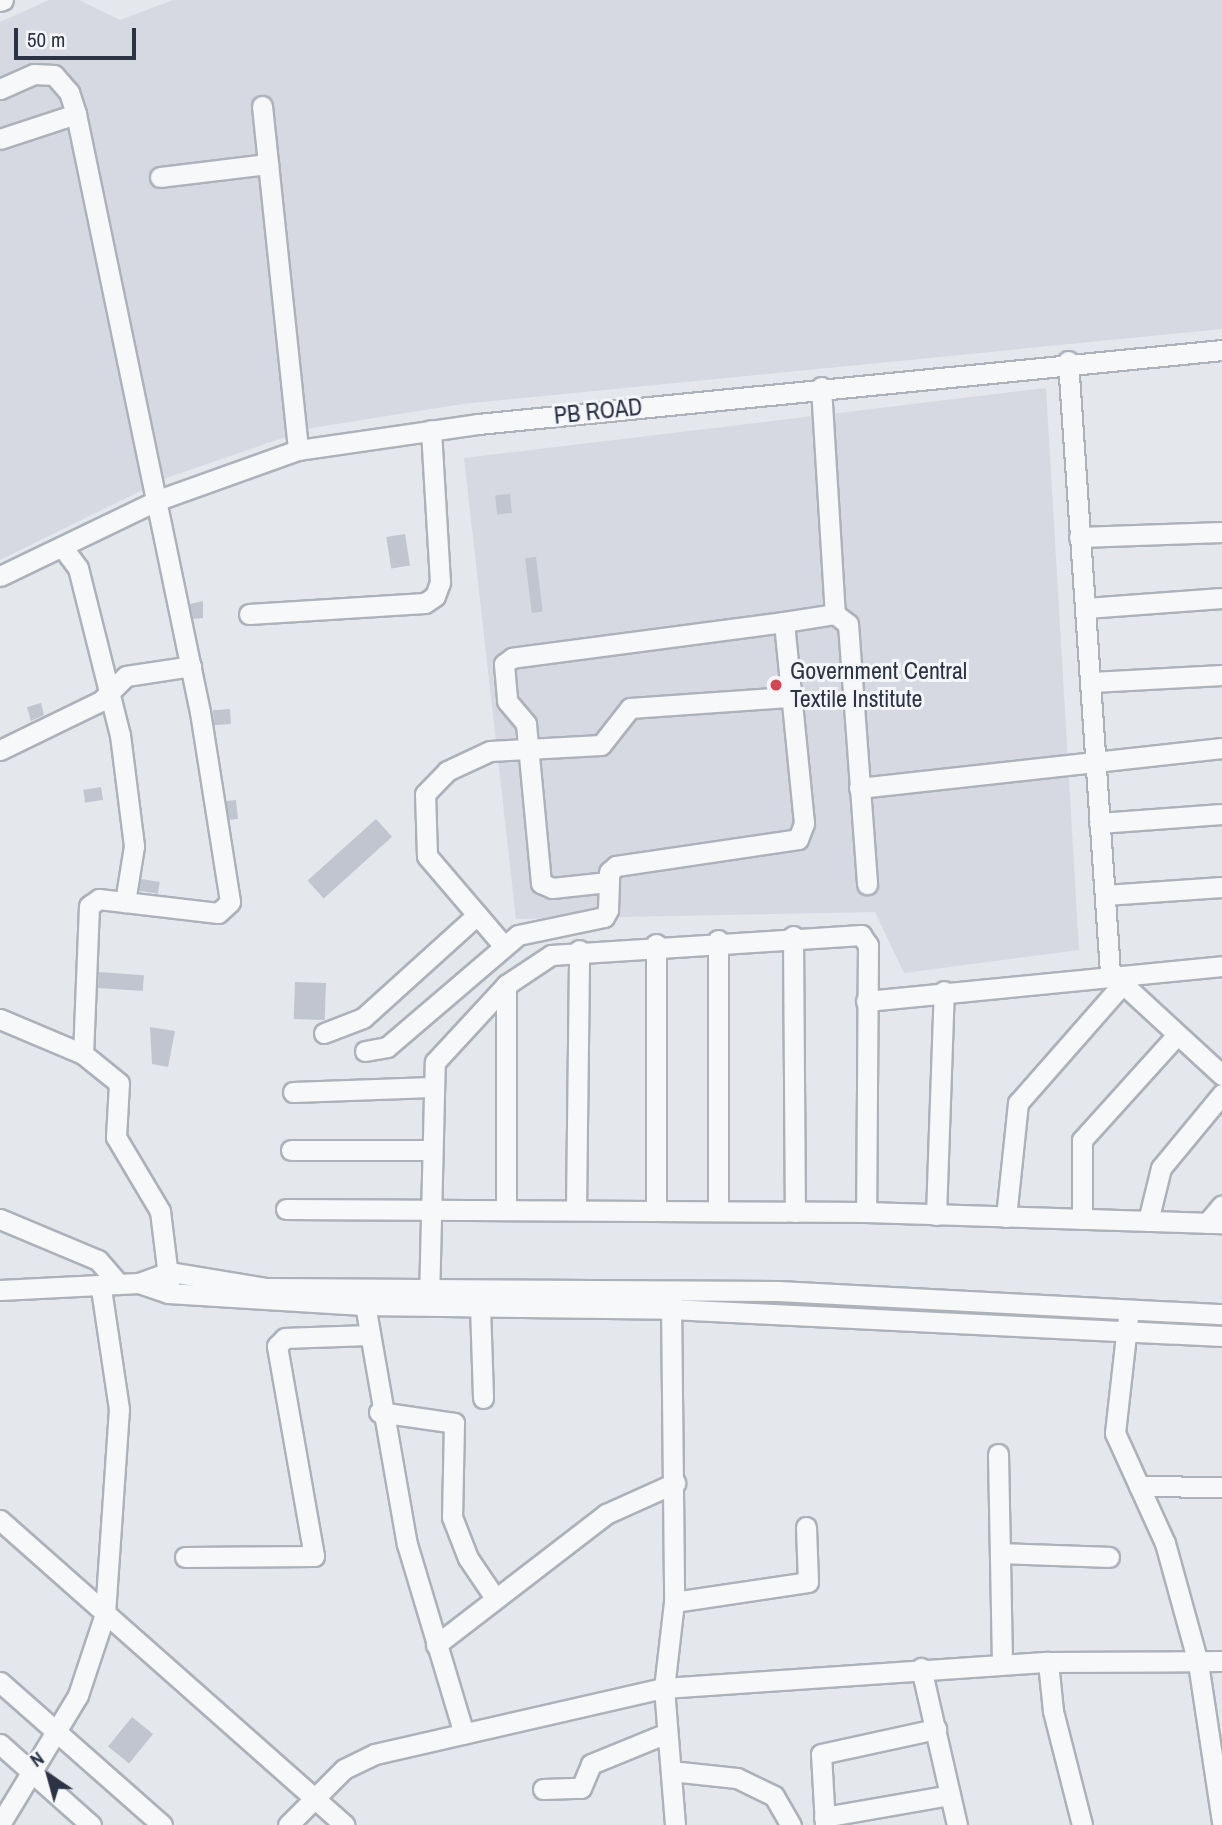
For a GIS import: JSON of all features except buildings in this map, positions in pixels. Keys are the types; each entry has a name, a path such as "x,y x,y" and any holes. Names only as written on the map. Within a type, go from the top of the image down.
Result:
{"street":[{"path":"0,89 34,74 54,75 69,92 76,114 140,440 158,500 191,666 230,902 218,913 99,899 89,906 83,1054"},
{"path":"262,106 298,450"},
{"path":"0,139 76,114"},
{"path":"160,177 268,163"},
{"name":"PB ROAD","path":"0,576 64,548 158,500 298,450 431,430 821,387 1068,361 1222,350"},
{"path":"1068,361 1079,537 1098,760 1099,823 1115,979 1222,1075"},
{"path":"821,387 835,614"},
{"path":"250,614 425,603 435,596 440,582 431,430"},
{"path":"1079,537 1222,532"},
{"path":"64,548 78,568 109,695 133,830 125,902"},
{"path":"1086,608 1222,598"},
{"path":"608,882 552,888 541,883 526,724 504,695 504,664 512,658 835,614 848,624 867,884"},
{"path":"365,1051 387,1047 503,945 527,932 604,917 611,868 622,863 798,839 804,823 788,697 784,622"},
{"path":"0,750 109,695 126,676 191,666"},
{"path":"1091,682 1222,676"},
{"path":"503,945 426,856 425,794 461,760 529,746 606,743 619,715 630,708 788,697"},
{"path":"859,788 1222,748"},
{"path":"1099,823 1222,814"},
{"path":"1105,895 1222,887"},
{"path":"324,1033 352,1026 477,915"},
{"path":"429,1296 432,1087 442,1051 506,985 537,961 579,950 793,936 861,935 867,945 866,1212"},
{"path":"793,936 795,1212"},
{"path":"718,940 718,1211"},
{"path":"656,944 656,1210"},
{"path":"576,1208 579,950"},
{"path":"866,1001 944,991 1115,979 1222,966"},
{"path":"1006,1217 1018,1103 1115,979"},
{"path":"506,985 506,1210"},
{"path":"936,1215 944,991"},
{"path":"0,1019 83,1054 119,1083 116,1137 160,1212 170,1272 169,1293"},
{"path":"1082,1219 1082,1140 1177,1035"},
{"path":"293,1091 432,1087"},
{"path":"1148,1221 1161,1168 1222,1094"},
{"path":"291,1150 430,1150"},
{"path":"286,1209 429,1212 576,1208 866,1212 1214,1223 1222,1205"},
{"path":"0,1219 99,1260 119,1285 120,1458 105,1614 78,1695 0,1824"},
{"path":"119,1285 170,1272 267,1288 363,1296"},
{"path":"0,1290 119,1285 169,1293 671,1300 776,1313 1222,1336"},
{"path":"671,1300 778,1291 1222,1314"},
{"path":"776,1313 778,1291"},
{"path":"363,1296 379,1412 436,1645 464,1734"},
{"path":"429,1296 480,1306 501,1298"},
{"path":"671,1300 676,1483 674,1602 664,1688 675,1825"},
{"path":"480,1306 483,1398"},
{"path":"1128,1309 1115,1433 1165,1543 1198,1663 1222,1822"},
{"path":"185,1557 314,1556 277,1346 285,1338 367,1335"},
{"path":"379,1412 454,1423 452,1517 468,1558 495,1598"},
{"path":"998,1454 1002,1664"},
{"path":"436,1645 606,1514 676,1483"},
{"path":"1139,1486 1222,1487"},
{"path":"0,1520 345,1825"},
{"path":"674,1602 808,1582 806,1527"},
{"path":"1000,1553 1109,1558"},
{"path":"288,1825 313,1796 375,1754 664,1688 1002,1664 1222,1661"},
{"path":"1048,1662 1053,1711 1082,1825"},
{"path":"922,1668 957,1825"},
{"path":"0,1682 162,1825"},
{"path":"936,1729 821,1754 824,1821 950,1795"},
{"path":"543,1789 581,1788 591,1764 667,1733"},
{"path":"0,1744 91,1825"},
{"path":"671,1771 737,1778 774,1796 791,1825"}],"shaded area":[{"path":"49,0 79,0 120,20 173,0 1222,0 1222,329 462,404 312,428 169,477 0,560 0,22"},
{"name":"Government Central Textile Institute","path":"1046,388 1079,950 904,973 875,912 516,919 464,458"}],"place":[{"name":"Government Central Textile Institute","path":"776,685"}]}
